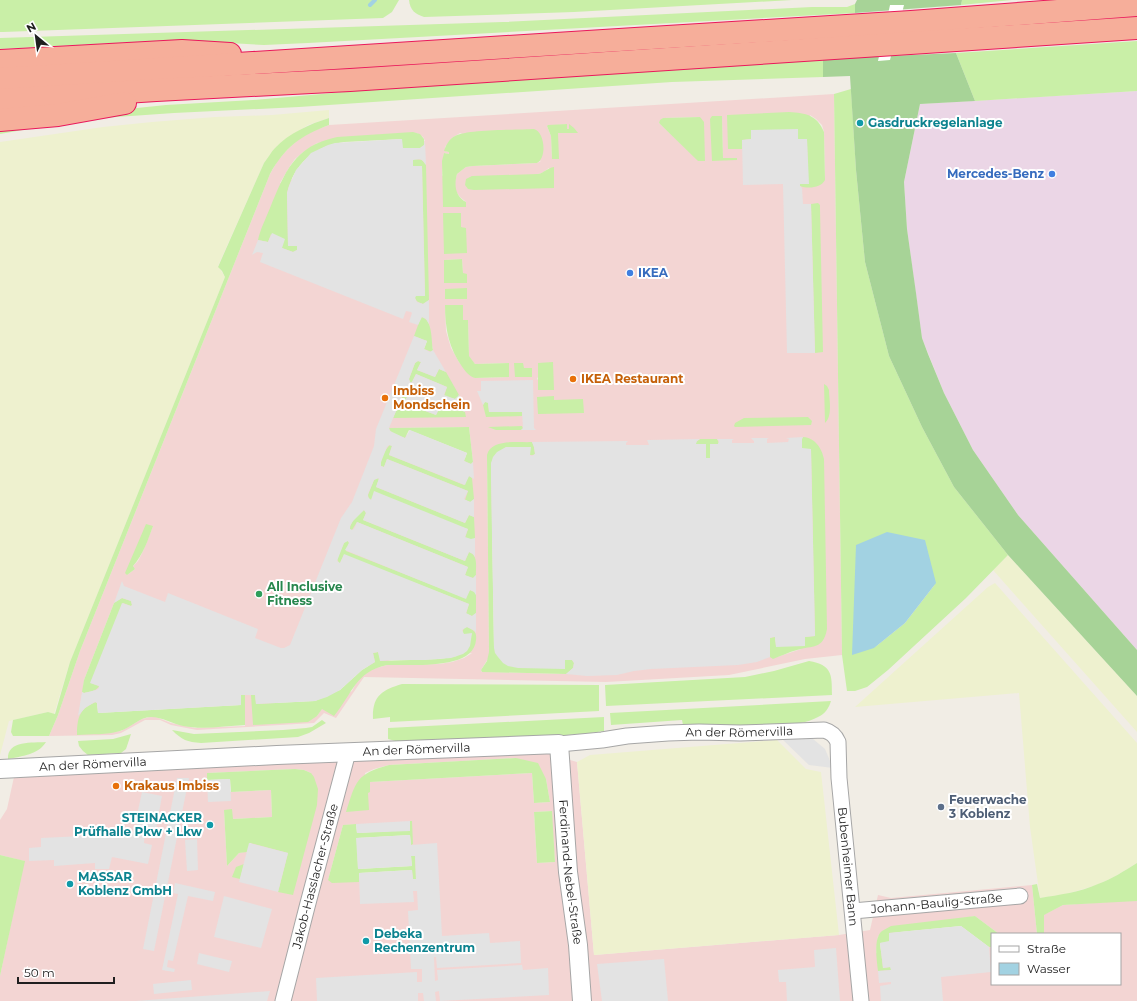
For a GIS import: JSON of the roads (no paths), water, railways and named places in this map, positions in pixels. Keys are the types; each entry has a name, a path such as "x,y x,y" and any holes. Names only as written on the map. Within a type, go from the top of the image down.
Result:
{"highway":[{"path":"0,80 919,22 1137,5"},
{"path":"0,100 218,86 358,80 1137,28"},
{"path":"0,61 199,51 238,55 270,62"},
{"path":"0,120 58,115 218,86"}],"street":[{"name":"An der Römervilla","path":"0,769 348,752 559,744 627,736 699,732 740,733 824,730 832,733"},
{"name":"Bubenheimer Bann","path":"832,733 838,742 861,1001"},
{"name":"Ferdinand-Nebel-Straße","path":"559,744 568,872 578,945 582,1001"},
{"name":"Jakob-Hasslacher-Straße","path":"283,1001 306,906 348,752"},
{"name":"Johann-Baulig-Straße","path":"853,911 1020,896"}],"water":[{"path":"887,532 925,540 936,583 905,623 874,648 852,655 856,545"}],"waterway":[{"path":"370,5 375,0"}],"place":[{"name":"Gasdruckregelanlage","path":"860,123"},
{"name":"Mercedes-Benz","path":"1052,174"},
{"name":"IKEA","path":"630,273"},
{"name":"IKEA Restaurant","path":"573,379"},
{"name":"Imbiss Mondschein","path":"385,398"},
{"name":"All Inclusive Fitness","path":"259,594"},
{"name":"Krakaus Imbiss","path":"116,786"},
{"name":"Feuerwache 3 Koblenz","path":"941,807"},
{"name":"STEINACKER Prüfhalle Pkw + Lkw","path":"210,825"},
{"name":"MASSAR Koblenz GmbH","path":"70,884"},
{"name":"Debeka Rechenzentrum","path":"366,941"}]}
